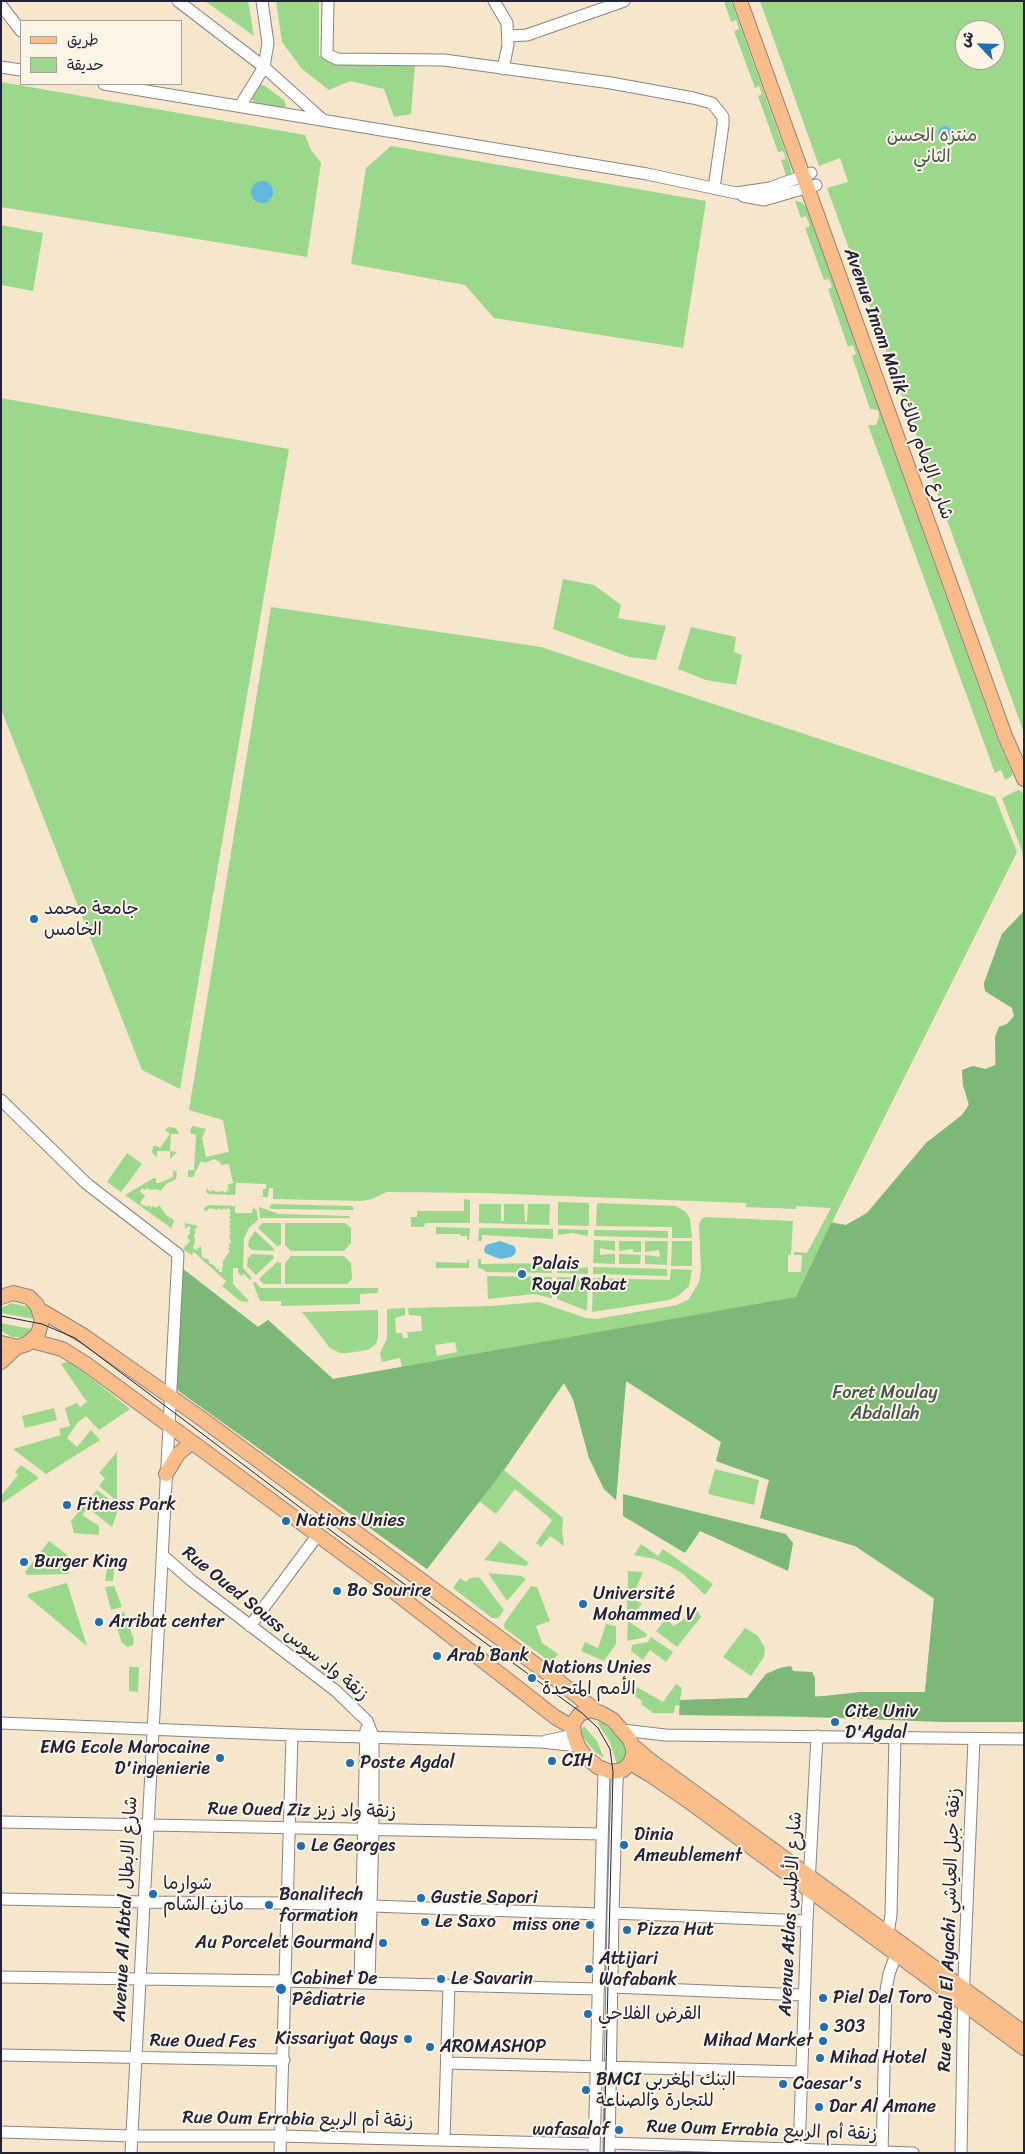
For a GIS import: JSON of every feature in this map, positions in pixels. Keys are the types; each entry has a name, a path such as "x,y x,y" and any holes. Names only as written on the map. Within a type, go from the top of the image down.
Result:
{"main road":[{"name":"Avenue Imam Malik شارع الإمام مالك","path":"740,1 809,180 1024,757"},
{"name":"Avenue Imam Malik شارع الإمام مالك","path":"749,1 809,180 1005,736 1024,779"},
{"path":"3,1292 19,1293 29,1297 40,1310 84,1336 170,1397 595,1710 607,1716 651,1761 890,1945 964,2005 1024,2048"},
{"path":"1,1362 17,1347 32,1341 38,1334 42,1324 40,1310"},
{"path":"32,1341 56,1346 78,1357 378,1580 555,1717 575,1736 591,1762 604,1770 624,1767 649,1774 809,1884"},
{"path":"1,1343 17,1347"},
{"path":"166,1474 178,1454 192,1442"},
{"path":"575,1736 580,1714 595,1710"},
{"path":"624,1767 633,1756 629,1738"},
{"path":"890,1945 964,1989 1024,2033"}],"street":[{"path":"178,1 264,67 323,120"},
{"path":"240,106 264,67 268,43 262,1"},
{"path":"328,1 327,54 333,58 346,60 444,60 611,83 693,98 712,104 722,117 723,126 714,188"},
{"path":"494,1 505,16 509,36 503,69"},
{"path":"509,36 527,35 601,5 624,1"},
{"path":"1,5 20,30"},
{"path":"1,67 20,70"},
{"path":"110,85 647,174 736,192 754,199 764,200 809,180"},
{"name":"Avenue Al Abtal شارع الابطال","path":"1,1100 87,1184 178,1254 131,2153"},
{"path":"250,1626 318,1536"},
{"name":"Rue Oued Souss زنقة واد سوس","path":"162,1555 174,1567 336,1691 367,1721 369,1736"},
{"path":"1,1724 545,1742 575,1736"},
{"path":"280,2153 292,1735"},
{"path":"629,1738 665,1735 1024,1739"},
{"path":"364,1983 369,1736"},
{"name":"Avenue Atlas شارع الأطلس","path":"799,2151 807,1922 817,1736"},
{"path":"882,2152 887,1982 891,1966 895,1738"},
{"name":"Rue Jabal El Ayachi زنقة جبل العياشي","path":"962,2153 964,1989 974,1739"},
{"path":"609,2148 617,1781 624,1767"},
{"path":"594,2149 604,1770"},
{"name":"Rue Oued Ziz زنقة واد زيز","path":"1,1822 602,1834"},
{"path":"1,1899 286,1903 473,1908 599,1914"},
{"path":"613,1913 807,1922"},
{"path":"1,1977 285,1981 597,1989"},
{"path":"444,2140 449,1986"},
{"path":"612,1987 804,1995"},
{"name":"Rue Oued Fes","path":"1,2055 136,2059 284,2060"},
{"path":"446,2063 802,2072"},
{"name":"Rue Oum Errabia زنقة أم الربيع","path":"1,2132 132,2136 280,2136 444,2140 594,2149"},
{"name":"Rue Oum Errabia زنقة أم الربيع","path":"609,2148 913,2153"}],"green space":[{"path":"205,1 248,1 254,36"},
{"path":"276,1 319,1 319,56 415,65 411,114 394,117 384,89 350,81 329,90 302,69 282,42"},
{"path":"724,1 731,1 791,168 791,173 787,178 781,160 786,159 783,151 778,152 758,96 762,94 759,86 755,88 734,31 739,29 736,20 731,22"},
{"name":"منتزه الحسن الثاني","path":"760,1 1024,1 1024,733 827,188 848,182 840,158 819,166"},
{"path":"1,82 305,135 311,150 321,163 307,257 1,207"},
{"path":"259,84 265,86 284,100 286,106 283,108 255,105 252,99"},
{"path":"391,146 706,201 683,348 494,318 465,285 351,264 366,168"},
{"path":"795,201 801,202 806,207 998,741 1012,772 1012,776 1005,780 1001,770 995,773 868,425 876,425 879,418 878,410 870,409 852,356 856,354 853,345 848,347 828,289 832,287 829,279 824,280 805,228 810,226 806,216 801,218"},
{"path":"1,225 43,233 33,291 1,285"},
{"path":"1,398 289,449 180,1089 142,1070 1,709"},
{"path":"563,579 594,585 621,605 618,618 666,626 656,660 629,657 553,629"},
{"path":"271,607 541,647 995,797 1017,852 832,1222 846,1225 867,1213 926,1143 962,1115 969,1105 963,1085 962,1070 973,1066 985,1069 995,1065 995,1037 999,1027 1007,1024 1014,1016 1012,1008 985,991 984,983 1002,934 1024,911 1024,1721 679,1715 680,1705 675,1706 674,1713 653,1713 641,1704 642,1701 632,1694 637,1687 663,1702 676,1684 682,1688 680,1700 747,1698 766,1674 791,1666 799,1697 925,1692 934,1599 855,1546 760,1518 769,1480 716,1461 721,1442 626,1381 616,1500 604,1489 589,1458 573,1399 564,1383 427,1569 176,1389 178,1265 258,1327 268,1320 333,1379 402,1367 400,1358 382,1362 380,1353 387,1339 387,1309 405,1308 405,1315 395,1318 396,1333 402,1333 403,1338 408,1338 407,1332 422,1331 421,1316 409,1315 408,1308 490,1306 539,1302 586,1318 597,1319 677,1305 689,1299 699,1282 701,1269 699,1225 701,1219 706,1217 793,1221 791,1255 788,1255 788,1272 801,1272 802,1255 794,1255 794,1252 807,1253 831,1208 796,1206 796,1209 746,1207 746,1203 484,1193 387,1192 372,1199 362,1201 273,1199 273,1188 269,1188 268,1197 259,1197 263,1196 263,1189 266,1189 266,1184 242,1183 236,1183 235,1195 208,1194 206,1192 207,1188 210,1192 213,1190 225,1193 229,1188 227,1185 233,1183 229,1164 221,1165 220,1162 214,1159 205,1163 201,1161 193,1177 188,1177 188,1170 194,1170 196,1135 190,1133 192,1126 206,1129 202,1138 206,1157 229,1152 223,1120 189,1110","holes":["455,1342 457,1352 437,1356 435,1345"]},
{"path":"691,627 736,637 734,652 742,655 736,685 706,680 678,669"},
{"path":"1018,790 1024,795 1024,868 1022,851 1002,798"},
{"name":"Foret Moulay Abdallah","path":"1024,911 1024,1722 941,1722 788,1716 679,1715 680,1700 747,1698 766,1674 791,1666 793,1671 812,1672 815,1678 815,1697 860,1692 925,1692 934,1598 855,1546 760,1518 769,1480 716,1461 721,1442 626,1381 616,1500 604,1489 589,1458 573,1399 564,1383 504,1470 427,1569 176,1389 178,1265 258,1327 268,1320 333,1379 796,1297 831,1223 846,1225 867,1213 926,1143 962,1115 969,1105 963,1085 962,1070 973,1066 985,1069 996,1065 995,1037 999,1027 1007,1024 1014,1016 1012,1008 985,991 984,983 1002,934"},
{"path":"169,1127 176,1128 179,1134 171,1134 170,1151 157,1151 157,1158 152,1152 153,1147 155,1145 160,1148 170,1134 165,1130"},
{"path":"170,1151 177,1152 170,1159"},
{"path":"127,1153 142,1164 121,1192 107,1182"},
{"path":"173,1170 177,1172 176,1179 166,1184 161,1191 147,1188 145,1190 142,1188 140,1191 145,1196 140,1203 143,1206 147,1207 149,1205 151,1208 153,1206 156,1208 159,1205 166,1215 174,1220 171,1230 171,1228 125,1195 154,1178 156,1178 156,1183 159,1183 173,1177"},
{"path":"464,1199 470,1200 470,1223 425,1223 424,1227 411,1227 411,1217 417,1217 417,1211 464,1211"},
{"path":"558,1202 589,1203 589,1226 558,1225"},
{"path":"597,1203 676,1206 686,1212 690,1219 692,1238 672,1238 672,1227 596,1226"},
{"path":"272,1204 352,1206 354,1209 271,1209 269,1207"},
{"path":"479,1204 501,1204 501,1221 504,1221 504,1204 524,1204 525,1222 527,1222 528,1204 550,1204 549,1225 479,1223"},
{"path":"209,1205 235,1206 235,1213 252,1213 253,1207 257,1211 258,1220 249,1228 244,1238 243,1268 252,1278 250,1280 244,1274 241,1276 238,1268 233,1268 233,1284 249,1301 247,1302 240,1301 222,1286 226,1281 194,1252 191,1255 184,1250 190,1241 187,1237 191,1228 189,1226 185,1229 185,1223 198,1226 194,1230 196,1232 194,1234 193,1248 196,1250 201,1246 202,1257 209,1260 209,1263 215,1266 216,1269 219,1269 219,1272 222,1272 223,1261 230,1251 228,1245 231,1242 229,1236 231,1233 229,1231 231,1229 229,1226 231,1224 229,1222 231,1220 229,1217 231,1215 229,1213 231,1211 228,1208 222,1210 219,1208 217,1210 210,1208 205,1212 204,1208"},
{"path":"259,1207 279,1214 349,1216 351,1218 260,1218"},
{"path":"262,1223 281,1223 281,1245 277,1246 258,1228"},
{"path":"285,1223 345,1223 351,1228 351,1243 344,1251 291,1251 285,1245"},
{"path":"436,1227 470,1228 469,1240 467,1240 467,1236 461,1236 460,1234 436,1234"},
{"path":"479,1228 553,1229 553,1239 482,1235 482,1241 478,1241"},
{"path":"558,1229 588,1230 588,1236 573,1233 558,1235"},
{"path":"594,1230 668,1231 668,1238 594,1236"},
{"path":"255,1231 274,1251 252,1250 248,1246 249,1240"},
{"path":"594,1240 615,1241 615,1251 600,1248 600,1255 615,1254 615,1264 593,1263"},
{"path":"619,1241 641,1241 641,1252 633,1252 633,1249 619,1251"},
{"path":"645,1241 668,1241 667,1265 645,1264 645,1255 660,1257 659,1250 645,1252"},
{"path":"672,1241 692,1241 692,1266 671,1266"},
{"path":"252,1254 273,1255 274,1258 256,1275 247,1266 248,1258"},
{"path":"619,1254 641,1255 640,1264 619,1264"},
{"path":"291,1256 344,1256 351,1263 352,1279 347,1284 285,1284 285,1263"},
{"path":"468,1259 469,1268 436,1268 436,1262 467,1263"},
{"path":"478,1259 481,1259 481,1264 552,1263 552,1273 486,1272 478,1268"},
{"path":"277,1262 281,1263 281,1284 264,1284 259,1279"},
{"path":"557,1266 573,1269 588,1267 588,1274 557,1273"},
{"path":"593,1267 667,1269 667,1276 593,1274"},
{"path":"671,1269 692,1270 689,1286 678,1296 669,1300 592,1312 593,1278 670,1280"},
{"path":"487,1276 552,1277 552,1298 534,1294 488,1299"},
{"path":"557,1277 588,1278 587,1311 557,1299"},
{"path":"255,1282 261,1288 378,1288 378,1293 360,1294 360,1304 281,1306 281,1301 260,1301 253,1283"},
{"path":"12,1303 28,1307 33,1312 35,1319 1,1313 1,1308"},
{"path":"378,1310 378,1338 376,1344 368,1350 347,1353 340,1353 330,1348 302,1312"},
{"path":"1,1323 32,1329 23,1337 12,1337 1,1331"},
{"path":"69,1361 130,1409 99,1430 86,1416 78,1422 67,1438 77,1447 91,1430 100,1440 46,1474 13,1449 61,1435 59,1429 70,1426 65,1408 77,1403 80,1407 87,1402 61,1364"},
{"path":"54,1408 57,1420 25,1428 22,1416"},
{"path":"117,1452 117,1501 99,1486 105,1478 99,1473"},
{"path":"21,1465 39,1478 1,1504 1,1496 18,1475 15,1472"},
{"path":"715,1469 759,1480 754,1505 708,1494"},
{"path":"504,1470 563,1518 564,1546 550,1536 541,1547 536,1543 552,1520 515,1489 496,1514 479,1501"},
{"path":"97,1490 119,1507 112,1527 88,1508 82,1515 99,1526 99,1535 74,1533 71,1521"},
{"path":"623,1494 786,1534 793,1543 788,1571 700,1531 685,1553 623,1516"},
{"path":"49,1541 70,1557 69,1574 27,1575 25,1572"},
{"path":"500,1541 529,1563 526,1566 484,1560"},
{"path":"641,1544 658,1556 663,1549 713,1584 705,1595 683,1574 670,1566 655,1559 634,1555"},
{"path":"112,1559 115,1561 113,1581 105,1581 108,1561"},
{"path":"628,1571 643,1572 632,1598 642,1604 632,1616 627,1613"},
{"path":"488,1573 521,1576 526,1579 507,1601"},
{"path":"479,1577 504,1610 498,1618 492,1618 453,1588 460,1578 466,1582 470,1578"},
{"path":"67,1583 87,1646 28,1597 28,1594"},
{"path":"114,1586 122,1607 111,1610 105,1587"},
{"path":"531,1586 537,1587 550,1621 536,1626 542,1643 558,1654 552,1663 504,1628 505,1622"},
{"path":"697,1610 701,1617 677,1647 656,1631 666,1619 674,1626"},
{"path":"124,1612 134,1640 133,1645 128,1647 122,1643 113,1616"},
{"path":"628,1621 647,1634 646,1637 627,1641"},
{"path":"606,1624 616,1626 616,1644 604,1661 581,1651 585,1642 598,1648"},
{"path":"745,1628 758,1636 765,1648 764,1657 751,1676 723,1657"},
{"path":"651,1637 673,1652 666,1662 650,1650 643,1660 631,1651 632,1645 648,1642"},
{"path":"129,1667 139,1667 138,1692 129,1691"},
{"path":"597,1722 604,1723 623,1742 627,1750 621,1764 617,1765 610,1742"},
{"path":"584,1726 597,1741 604,1758 595,1752 582,1736 581,1731"}],"water":[{"path":"942,126 948,126 952,133 948,140 942,140 938,136 938,130"},
{"path":"262,181 270,184 273,192 270,200 262,203 254,200 251,192 254,184"},
{"path":"500,1241 514,1246 515,1254 511,1257 500,1259 485,1253 486,1245"}],"tram line":[{"path":"1,1316 42,1324 75,1338 338,1536 582,1713 598,1728 610,1749 613,1772 604,2153"}],"place":[{"name":"جامعة محمد الخامس","path":"34,919"},
{"name":"Palais Royal Rabat","path":"522,1274"},
{"name":"Fitness Park","path":"67,1505"},
{"name":"Nations Unies","path":"286,1521"},
{"name":"Burger King","path":"24,1562"},
{"name":"Bo Sourire","path":"337,1591"},
{"name":"Université Mohammed V","path":"583,1604"},
{"name":"Arribat center","path":"99,1622"},
{"name":"Arab Bank","path":"437,1656"},
{"name":"Nations Unies الأمم المتحدة","path":"532,1678"},
{"name":"Cite Univ D'Agdal","path":"835,1722"},
{"name":"EMG Ecole Marocaine D'ingenierie","path":"220,1758"},
{"name":"CIH","path":"552,1761"},
{"name":"Poste Agdal","path":"350,1763"},
{"name":"Dinia Ameublement","path":"624,1845"},
{"name":"Le Georges","path":"301,1846"},
{"name":"شوارما مازن الشام","path":"153,1894"},
{"name":"Gustie Sapori","path":"421,1898"},
{"name":"Banalitech formation","path":"269,1905"},
{"name":"Le Saxo","path":"425,1922"},
{"name":"miss one","path":"590,1925"},
{"name":"Pizza Hut","path":"627,1930"},
{"name":"Au Porcelet Gourmand","path":"383,1943"},
{"name":"Attijari Wafabank","path":"589,1969"},
{"name":"Le Savarin","path":"441,1979"},
{"name":"Cabinet De Pêdiatrie","path":"281,1989"},
{"name":"Piel Del Toro","path":"823,1998"},
{"name":"القرض الفلاحي","path":"588,2014"},
{"name":"303","path":"824,2027"},
{"name":"Kissariyat Qays","path":"408,2039"},
{"name":"Mihad Market","path":"823,2041"},
{"name":"AROMASHOP","path":"430,2047"},
{"name":"Mihad Hotel","path":"820,2058"},
{"name":"Caesar's","path":"783,2084"},
{"name":"BMCI البنك المغربي للتجارة والصناعة","path":"586,2090"},
{"name":"Dar Al Amane","path":"819,2107"},
{"name":"wafasalaf","path":"619,2130"}]}
